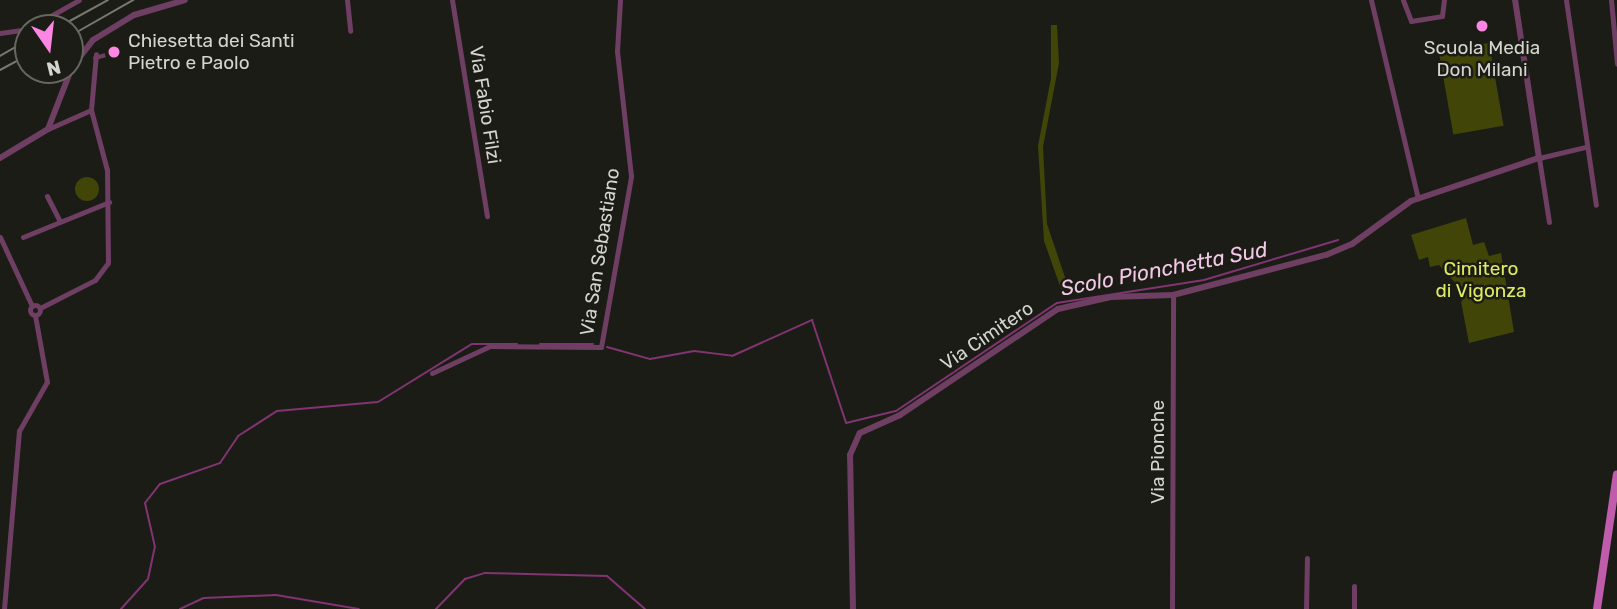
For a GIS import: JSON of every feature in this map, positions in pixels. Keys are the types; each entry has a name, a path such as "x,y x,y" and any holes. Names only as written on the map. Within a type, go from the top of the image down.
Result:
{"main road":[{"path":"1597,609 1617,474"}],"street":[{"path":"54,14 79,0"},
{"path":"48,130 72,67 93,40 134,15 184,0"},
{"path":"347,0 350,31"},
{"name":"Via Fabio Filzi","path":"452,0 487,216"},
{"name":"Via San Sebastiano","path":"432,373 446,363 490,346 601,347 631,176 617,51 620,0"},
{"path":"1371,0 1418,199"},
{"path":"1403,0 1411,22 1442,16 1444,0"},
{"path":"1516,0 1549,222"},
{"path":"1566,0 1585,147 1596,205"},
{"path":"1611,0 1617,64"},
{"path":"36,315 40,308 106,268 109,202 102,137 91,110 96,56 106,55"},
{"path":"0,158 48,130 91,110"},
{"name":"Via Cimitero","path":"853,609 850,455 857,435 907,410 1058,309 1111,297 1173,295 1337,251 1418,199 1539,158 1585,147"},
{"path":"47,196 59,220"},
{"path":"23,237 59,220 109,202"},
{"path":"0,237 36,315 47,382 19,431 4,609"},
{"name":"Via Pionche","path":"1172,609 1173,295"},
{"path":"32,306 40,308"},
{"path":"1306,609 1307,558"},
{"path":"1354,586 1354,609"}],"green space":[{"path":"1051,25 1057,25 1059,63 1043,147 1047,224 1071,295 1064,297 1044,241 1038,146 1051,78"},
{"path":"1489,43 1504,126 1453,135 1439,52"},
{"path":"87,177 98,184 99,189 92,200 87,201 76,194 75,189 82,178"},
{"name":"Cimitero di Vigonza","path":"1466,218 1473,245 1484,242 1489,256 1501,253 1514,332 1469,343 1458,286 1439,265 1430,267 1428,257 1419,260 1411,235"}],"waterway":[{"name":"Scolo Pionchetta Sud","path":"607,347 650,359 694,351 732,356 812,320 846,423 896,411 1057,303 1204,280 1338,240"},
{"name":"Scolo Pionchetta Sud","path":"121,609 148,579 155,547 145,503 160,484 220,463 238,436 277,411 378,402 472,344 517,344"},
{"name":"Scolo Pionchetta Sud","path":"540,344 593,344"},
{"path":"436,609 465,579 485,573 607,576 645,609"},
{"path":"180,609 204,598 276,595 359,609"}],"railway":[{"path":"82,14 108,0"},
{"path":"84,28 133,0"},
{"path":"0,56 14,48"},
{"path":"0,70 14,62"}],"place":[{"name":"Scuola Media Don Milani","path":"1482,26"},
{"name":"Chiesetta dei Santi Pietro e Paolo","path":"114,52"}]}
